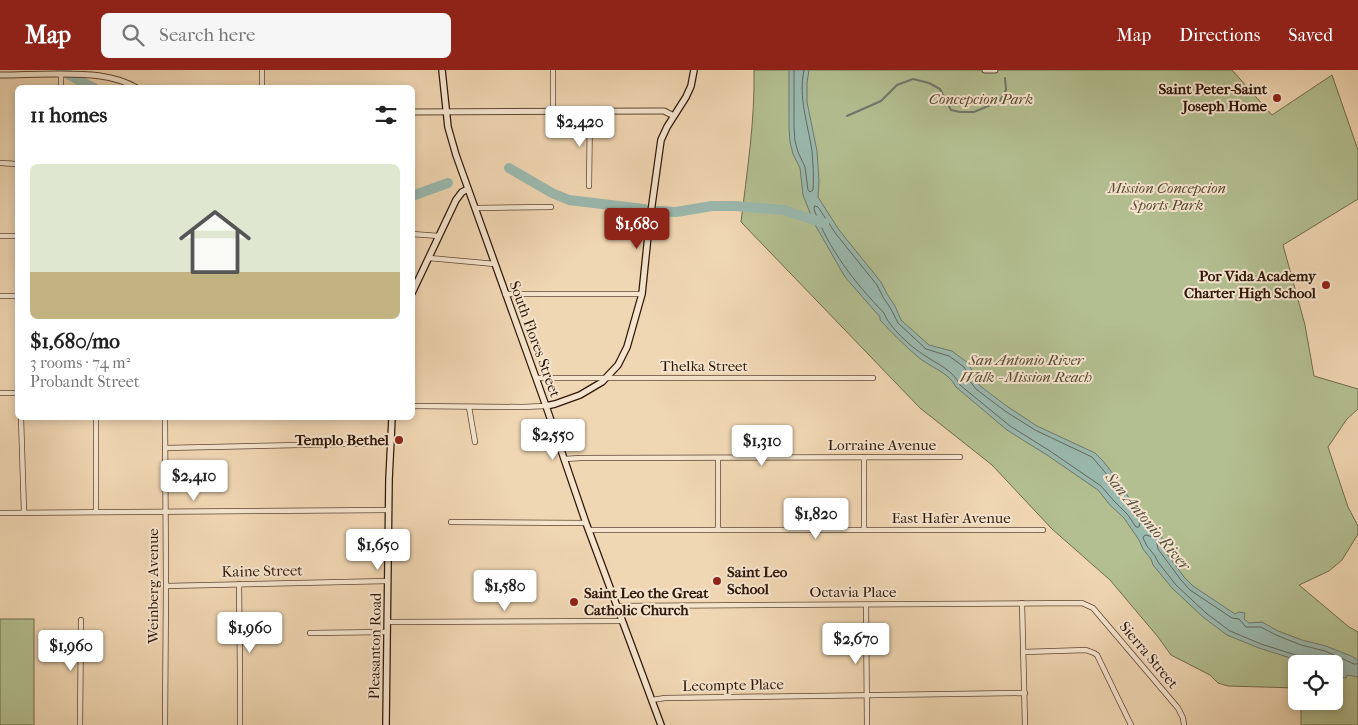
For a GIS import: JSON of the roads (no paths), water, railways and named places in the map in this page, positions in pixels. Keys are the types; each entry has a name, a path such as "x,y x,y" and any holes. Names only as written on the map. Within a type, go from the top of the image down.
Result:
{"main road":[{"name":"South Flores Street","path":"442,70 448,127 468,188 586,523 661,725"},
{"path":"546,406 580,395 594,388 607,378 618,365 627,347 642,294 659,151 664,132 691,86 694,70"},
{"path":"415,287 456,200 468,188"},
{"name":"Pleasanton Road","path":"386,725 392,420"}],"street":[{"path":"262,70 262,85"},
{"path":"553,70 553,111"},
{"path":"985,70 995,70"},
{"path":"0,75 84,74 91,72 132,85"},
{"path":"61,74 61,85"},
{"path":"589,186 590,111"},
{"path":"415,112 664,111 674,116"},
{"path":"0,163 15,164"},
{"path":"475,208 551,207"},
{"path":"415,234 439,236"},
{"path":"0,236 15,236"},
{"path":"429,258 495,264"},
{"path":"505,294 642,294"},
{"path":"0,296 15,296"},
{"name":"Thelka Street","path":"536,378 873,378"},
{"path":"0,393 15,393"},
{"path":"415,406 546,406"},
{"path":"469,407 475,442"},
{"path":"21,420 24,512"},
{"path":"96,420 96,512"},
{"name":"Weinberg Avenue","path":"165,420 165,725"},
{"path":"165,448 390,443"},
{"path":"864,457 864,530"},
{"name":"Lorraine Avenue","path":"564,459 960,457"},
{"path":"718,458 718,530"},
{"path":"0,513 389,510"},
{"path":"451,522 586,523"},
{"name":"East Hafer Avenue","path":"589,530 1043,530"},
{"name":"Kaine Street","path":"166,586 388,580"},
{"path":"239,584 240,725"},
{"path":"1022,603 1025,725"},
{"name":"Octavia Place","path":"617,606 1022,603 1082,603 1088,605"},
{"path":"866,605 867,725"},
{"name":"Sierra Street","path":"1088,605 1178,708 1184,725"},
{"path":"80,725 81,620"},
{"path":"387,622 622,621"},
{"path":"310,633 387,632"},
{"path":"1024,652 1086,650 1097,655 1130,725"},
{"name":"Lecompte Place","path":"652,700 665,698 1025,693"}],"water":[{"path":"789,70 809,70 807,102 817,151 818,197 839,230 881,282 901,320 929,345 952,351 968,363 973,372 973,377 980,386 1008,407 1037,426 1095,453 1119,482 1131,501 1144,513 1148,529 1162,537 1162,547 1193,586 1235,614 1239,612 1245,613 1244,619 1249,623 1262,622 1278,631 1351,656 1358,660 1358,677 1347,675 1346,678 1343,677 1343,655 1288,655 1288,657 1227,635 1203,617 1172,588 1153,565 1124,518 1098,490 1007,430 956,387 949,377 922,360 903,343 880,320 880,317 845,277 814,223 803,195 800,168 793,154 789,128"}],"waterway":[{"path":"61,70 88,85"},
{"path":"847,116 881,101 897,85 913,79 929,83 940,89 951,110 974,112 1000,101 1006,90 1005,78"},
{"path":"509,168 552,193 569,200 644,209"},
{"path":"415,195 448,183"},
{"path":"658,211 676,212 712,206 735,206 783,210 824,223"}],"place":[{"name":"Saint Peter-Saint Joseph Home","path":"1277,98"},
{"name":"Por Vida Academy Charter High School","path":"1326,285"},
{"name":"Templo Bethel","path":"399,440"},
{"name":"Saint Leo School","path":"717,581"},
{"name":"Saint Leo the Great Catholic Church","path":"574,602"}],"park label":[{"name":"Concepcion Park","path":"981,99"},
{"name":"Mission Concepcion Sports Park","path":"1167,196"},
{"name":"San Antonio River Walk - Mission Reach","path":"1026,368"}],"water label":[{"name":"San Antonio River","path":"1148,521"}]}
